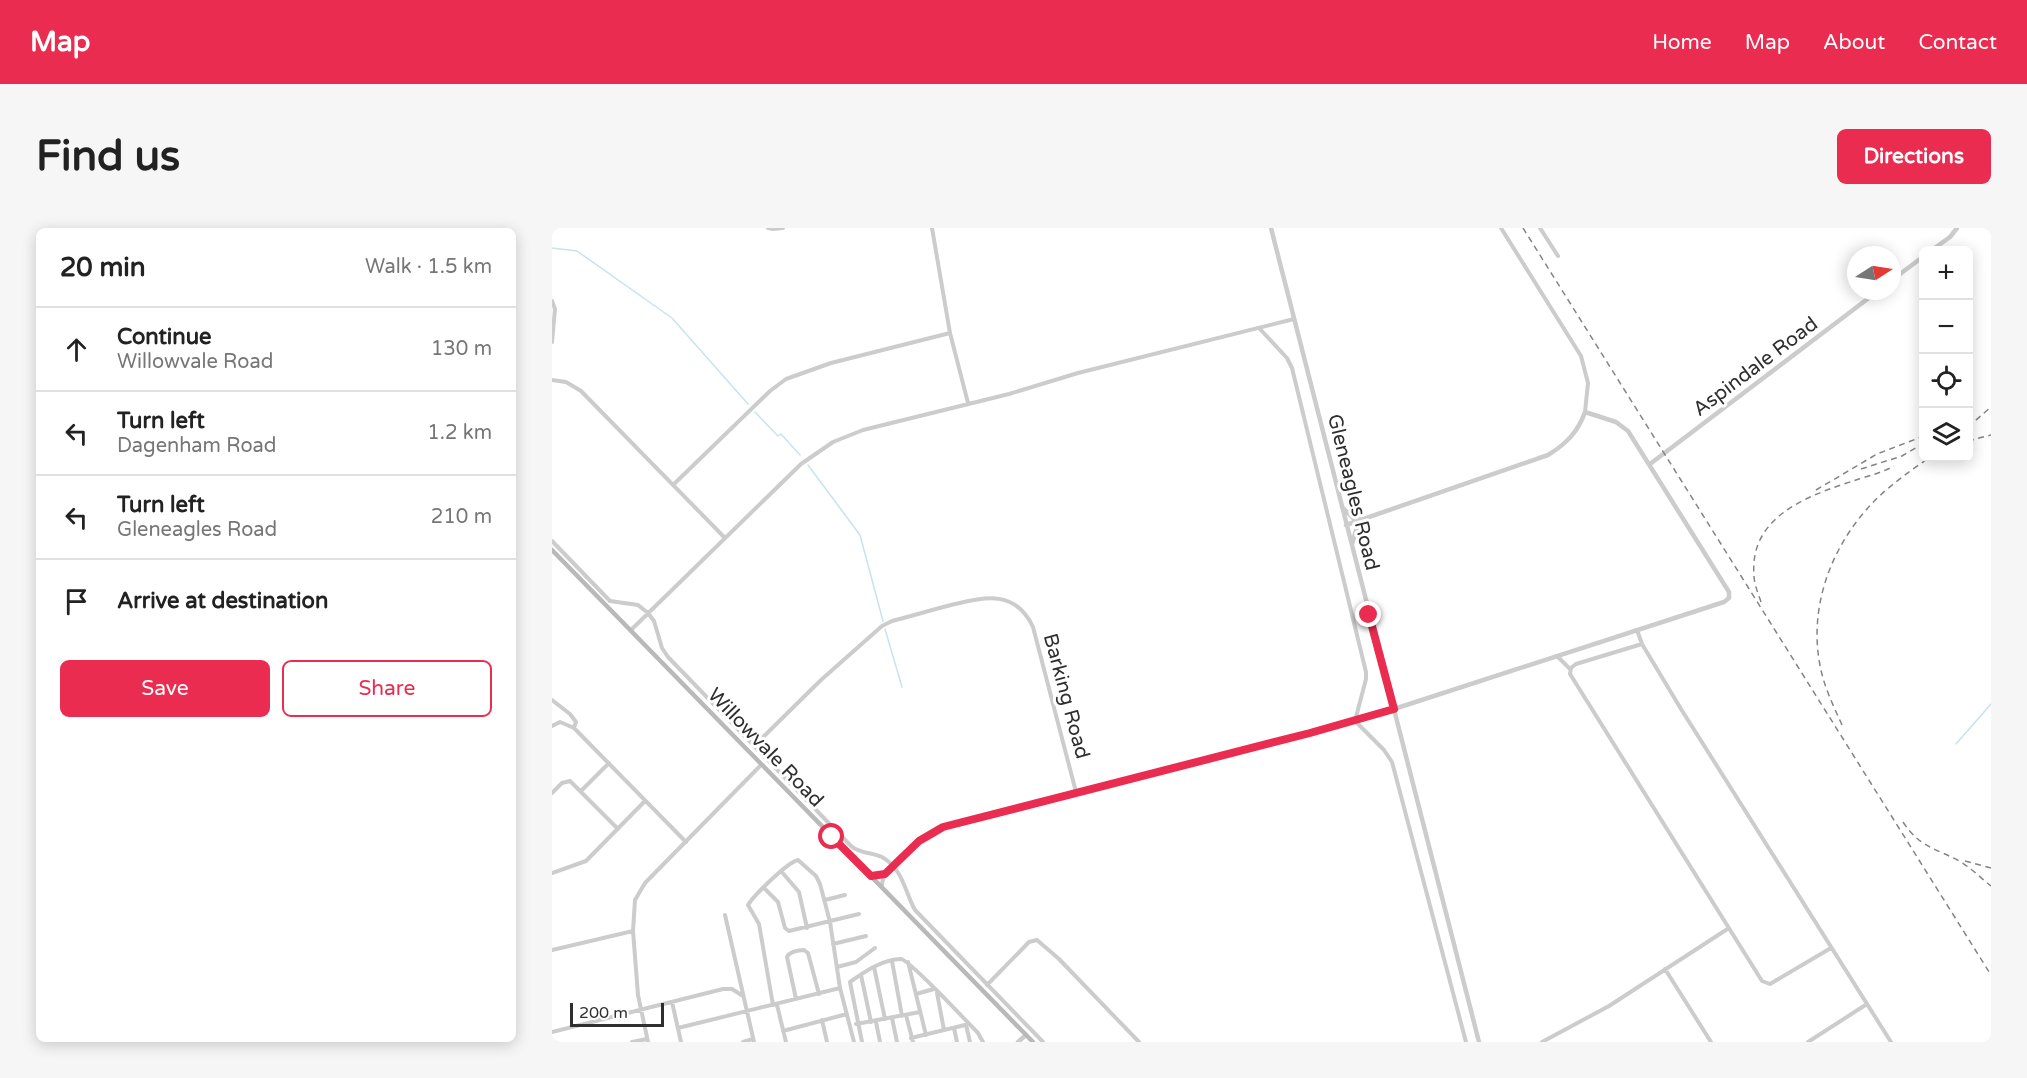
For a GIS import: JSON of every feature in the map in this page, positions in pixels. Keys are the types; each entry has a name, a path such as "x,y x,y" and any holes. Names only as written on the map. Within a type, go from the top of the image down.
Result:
{"main road":[{"name":"Willowvale Road","path":"552,550 1033,1042"}],"street":[{"path":"768,228 773,230 783,228"},
{"path":"932,228 950,333 968,404"},
{"name":"Gleneagles Road","path":"1271,228 1479,1042"},
{"path":"1346,525 1548,454 1570,439 1579,427 1585,412 1588,383 1581,356 1501,228"},
{"path":"1540,228 1558,256"},
{"path":"1938,246 1950,237 1957,228"},
{"path":"1901,273 1919,259"},
{"name":"Aspindale Road","path":"1650,464 1866,300"},
{"path":"552,301 555,309 552,342"},
{"path":"630,632 801,464 833,442 863,430 1294,319"},
{"path":"1259,328 1284,355 1292,368 1366,672 1355,721"},
{"path":"673,485 770,390 786,379 839,360 950,333"},
{"path":"552,380 566,382 581,391 725,538"},
{"path":"882,887 885,874 892,866 919,841 939,828 1355,721 1724,602 1730,596 1728,589 1650,464 1623,426 1585,412"},
{"path":"1341,506 1353,518 1362,519"},
{"path":"1352,546 1356,527 1362,519"},
{"path":"552,541 610,601 638,605 648,613 654,621 662,648 668,657 850,846 858,851 883,858 892,866 905,885 915,910 1043,1042"},
{"name":"Barking Road","path":"754,746 821,680 882,626 892,621 982,598 1000,599 1022,610 1033,627 1076,792"},
{"path":"1637,630 1642,644 1891,1042"},
{"path":"1570,669 1576,664 1642,644"},
{"path":"1557,656 1570,669 1572,678 1762,981 1770,984 1831,948"},
{"path":"552,700 570,714 576,722 574,728"},
{"path":"1355,721 1384,750 1392,762 1466,1042"},
{"path":"552,726 560,722 574,728 686,842"},
{"path":"581,791 609,763"},
{"path":"632,1042 648,1041 640,1009 633,931 634,904 638,894 645,883 761,765"},
{"path":"552,793 562,783 568,780 572,782 618,829"},
{"path":"552,873 586,861 645,801"},
{"path":"786,1042 775,1005 759,924 748,905 794,861 801,861 819,880 830,922 840,988 855,1042"},
{"path":"781,872 799,892 807,928"},
{"path":"871,876 885,874"},
{"path":"764,888 778,902 786,930 791,932 859,914"},
{"path":"825,900 845,895"},
{"path":"725,915 754,1041 743,1042"},
{"path":"1542,1042 1609,1006 1729,928"},
{"path":"552,950 633,931"},
{"path":"833,944 866,936"},
{"path":"987,985 1029,942 1034,940 1041,942 1139,1042"},
{"path":"837,967 856,962 875,948"},
{"path":"796,999 787,957 789,954 802,950 806,951 810,957 819,994"},
{"path":"862,1042 850,984 874,967 901,959 936,990 967,1025 978,1033 983,1042"},
{"path":"892,961 904,1016 912,1040 967,1025"},
{"path":"907,962 926,1035"},
{"path":"874,967 885,1019"},
{"path":"1665,969 1712,1042"},
{"path":"861,975 880,1042"},
{"path":"552,1032 728,988 743,996"},
{"path":"678,1028 840,988"},
{"path":"915,994 936,990"},
{"path":"936,990 944,1030"},
{"path":"672,1002 681,1042"},
{"path":"1808,1042 1867,1004"},
{"path":"850,1025 920,1012"},
{"path":"783,1031 847,1014"},
{"path":"892,1018 897,1042"},
{"path":"822,1020 827,1042"},
{"path":"967,1025 970,1042"},
{"path":"954,1028 957,1042"},
{"path":"1018,1042 1026,1035"}],"waterway":[{"path":"552,248 577,251 672,318 748,404"},
{"path":"755,412 778,436 781,434 800,455"},
{"path":"808,465 860,535 883,621"},
{"path":"885,629 902,687"},
{"path":"1956,744 1991,704"}],"railway":[{"path":"1523,228 1991,975"},
{"path":"1973,423 1991,407"},
{"path":"1973,440 1991,435"},
{"path":"1816,490 1877,454 1919,438"},
{"path":"1861,469 1902,456 1919,446"},
{"path":"1842,725 1821,670 1817,645 1821,596 1839,550 1852,528 1885,491 1924,462"},
{"path":"1761,602 1754,578 1755,554 1762,536 1773,522 1804,500 1894,466"},
{"path":"1903,822 1909,831 1922,842 1961,862 1991,886"},
{"path":"1965,861 1991,868"}],"route":[{"path":"832,837 871,876 878,876 885,874 919,841 943,827 1310,733 1394,709 1369,615"}]}
